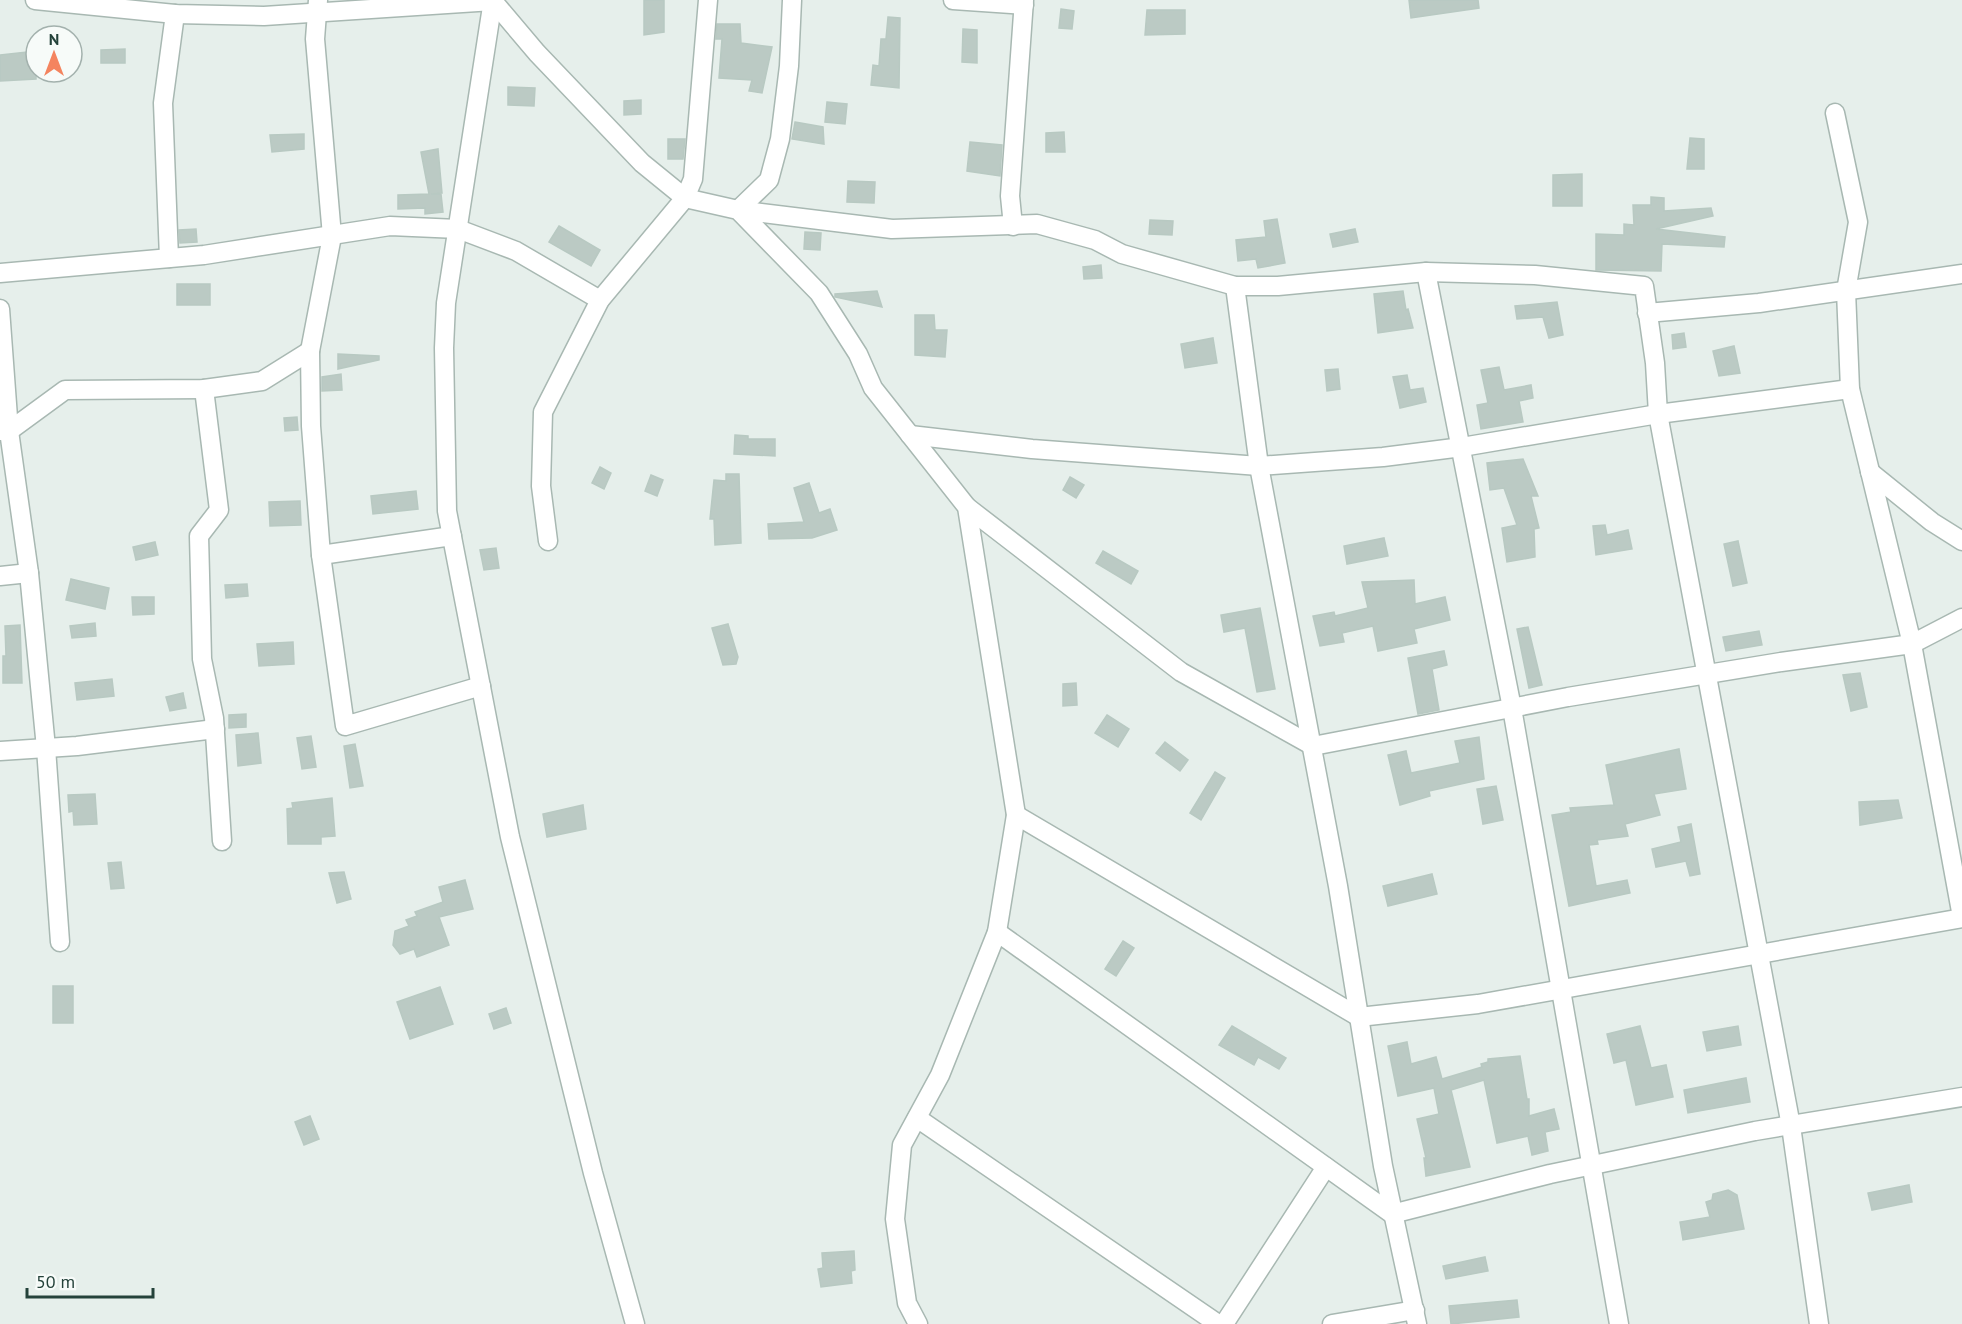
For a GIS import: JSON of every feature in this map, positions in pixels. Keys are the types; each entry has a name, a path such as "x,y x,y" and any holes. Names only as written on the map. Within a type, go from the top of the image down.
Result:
{"street":[{"path":"34,0 175,14 264,16 318,6 493,0"},
{"path":"493,0 537,52 642,163 685,198 738,210 892,229 1037,224 1095,240 1122,254 1235,286 1278,286 1426,272 1535,275 1644,286 1658,414 1791,1126 1819,1324"},
{"path":"493,0 446,303 444,348 447,512 510,837 593,1173 634,1324"},
{"path":"548,541 541,486 543,412 600,300 685,198 693,179 708,0"},
{"path":"738,210 769,180 780,139 789,66 792,0"},
{"path":"953,0 1024,2 1010,196 1013,225"},
{"path":"318,6 315,39 333,236 310,351 311,426 321,555 345,726 481,686"},
{"path":"169,258 163,103 175,14"},
{"path":"1016,815 1359,1017 1478,1004 1962,918 1912,644 1850,389 1846,291 1858,222 1835,113"},
{"path":"738,210 819,293 858,354 873,388 967,507 1181,672 1313,746 1705,674 1912,644 1962,618"},
{"path":"0,273 169,258 390,226 458,229 516,250 600,300"},
{"path":"1426,272 1512,708 1619,1324"},
{"path":"1647,313 1759,303 1962,274"},
{"path":"1235,286 1259,466 1313,746 1392,1214 1416,1317 1332,1324"},
{"path":"0,309 5,431 23,550 29,573 46,748 60,942"},
{"path":"5,431 65,390 204,389 262,381 310,351"},
{"path":"204,389 219,510 200,536 202,659 215,729 222,840"},
{"path":"910,435 1032,449 1259,466 1383,457 1462,447 1658,414 1850,389"},
{"path":"1870,472 1932,522 1962,541"},
{"path":"918,1324 907,1303 895,1219 902,1145 940,1075 998,932 1016,815 967,507"},
{"path":"321,555 452,536"},
{"path":"0,576 29,573"},
{"path":"0,751 215,729"},
{"path":"998,932 1392,1214 1593,1165 1791,1126 1962,1097"},
{"path":"917,1118 1218,1324"},
{"path":"1224,1324 1326,1167"}],"building":[{"path":"644,0 664,0 664,32 644,35"},
{"path":"1409,0 1478,0 1479,8 1411,18"},
{"path":"1061,9 1074,11 1072,29 1059,28"},
{"path":"1147,10 1185,10 1185,34 1145,35"},
{"path":"888,17 900,18 899,88 871,85 873,65 879,66 881,39 886,39"},
{"path":"717,24 740,24 741,43 772,47 762,93 749,91 752,80 719,78 722,39 716,39"},
{"path":"963,29 977,30 977,63 962,62"},
{"path":"125,49 125,63 101,63 101,50"},
{"path":"24,52 24,80 0,81 0,55"},
{"path":"508,87 535,88 534,106 508,105"},
{"path":"641,100 641,114 624,115 624,101"},
{"path":"827,102 847,104 845,124 825,122"},
{"path":"795,122 823,127 824,144 792,139"},
{"path":"1064,132 1065,152 1046,152 1046,133"},
{"path":"304,134 304,149 272,152 270,135"},
{"path":"1690,138 1704,139 1704,169 1687,169"},
{"path":"668,139 685,139 683,159 668,159"},
{"path":"970,142 1002,145 1000,176 967,171"},
{"path":"438,149 442,193 431,194 441,194 443,212 425,214 425,208 398,209 398,195 429,194 421,152"},
{"path":"1582,174 1582,206 1553,206 1553,175"},
{"path":"848,181 875,182 874,203 847,202"},
{"path":"1651,197 1664,198 1664,211 1711,208 1713,216 1656,229 1725,237 1724,247 1662,244 1661,271 1596,270 1596,234 1624,235 1624,224 1634,225 1633,205 1651,205"},
{"path":"1277,219 1285,263 1258,268 1256,259 1238,261 1236,240 1266,237 1264,221"},
{"path":"1150,220 1173,221 1172,235 1149,234"},
{"path":"559,226 600,250 591,266 549,242"},
{"path":"196,229 197,242 180,243 179,230"},
{"path":"1355,229 1358,242 1333,247 1330,234"},
{"path":"805,232 821,233 820,250 804,249"},
{"path":"1101,265 1102,278 1084,279 1083,267"},
{"path":"177,284 210,284 210,305 177,305"},
{"path":"877,291 882,307 835,297 835,294"},
{"path":"1403,291 1406,310 1408,309 1413,328 1378,333 1374,294"},
{"path":"1557,302 1563,335 1549,338 1543,317 1517,319 1515,306"},
{"path":"915,315 934,315 935,330 947,330 945,357 915,355"},
{"path":"1684,333 1686,347 1673,349 1672,335"},
{"path":"1213,338 1217,363 1185,368 1181,344"},
{"path":"1734,346 1740,373 1719,376 1713,351"},
{"path":"338,354 379,356 379,360 338,369"},
{"path":"1499,367 1504,390 1531,385 1533,398 1519,401 1523,422 1481,429 1477,405 1488,403 1481,370"},
{"path":"1338,369 1340,389 1327,391 1325,370"},
{"path":"341,374 342,390 322,391 322,377"},
{"path":"1407,375 1410,390 1423,388 1426,402 1400,408 1393,377"},
{"path":"297,417 298,430 285,431 284,418"},
{"path":"735,435 748,436 748,439 775,439 775,456 734,454"},
{"path":"1523,459 1538,496 1531,496 1539,528 1534,529 1535,557 1507,562 1502,528 1517,525 1504,488 1490,490 1487,463"},
{"path":"600,467 611,473 604,489 592,483"},
{"path":"726,474 739,474 741,543 715,545 714,519 710,519 714,480 726,481"},
{"path":"651,475 663,480 657,496 645,491"},
{"path":"1070,477 1084,485 1076,498 1063,490"},
{"path":"809,483 819,513 830,509 837,530 812,538 769,539 768,524 804,522 794,488"},
{"path":"416,491 418,509 373,514 371,496"},
{"path":"300,501 301,525 270,526 269,502"},
{"path":"1605,525 1607,535 1628,530 1632,549 1596,555 1593,526"},
{"path":"1384,538 1388,556 1347,564 1344,546"},
{"path":"1738,541 1747,583 1733,586 1724,544"},
{"path":"155,542 158,555 136,560 133,547"},
{"path":"496,548 499,568 484,570 480,550"},
{"path":"1103,551 1138,571 1131,584 1096,563"},
{"path":"71,579 109,588 105,609 66,600"},
{"path":"1414,580 1415,604 1445,597 1450,620 1414,629 1417,643 1378,651 1373,626 1342,633 1344,642 1320,646 1313,616 1334,612 1335,616 1368,608 1362,582"},
{"path":"247,584 248,596 226,598 225,585"},
{"path":"132,597 154,597 154,614 133,615"},
{"path":"1260,608 1275,689 1257,692 1245,628 1224,632 1221,615"},
{"path":"95,623 96,636 72,638 70,626"},
{"path":"728,624 738,657 736,664 723,665 712,628"},
{"path":"20,625 22,683 3,683 3,656 6,656 5,626"},
{"path":"1528,627 1542,685 1529,688 1517,629"},
{"path":"1759,631 1762,645 1726,651 1723,637"},
{"path":"293,642 294,664 259,666 257,644"},
{"path":"1444,651 1447,665 1432,669 1439,710 1418,714 1408,658"},
{"path":"1860,673 1867,707 1851,711 1843,675"},
{"path":"112,679 114,696 77,700 75,683"},
{"path":"1076,683 1077,705 1063,706 1063,684"},
{"path":"183,693 186,708 170,711 166,697"},
{"path":"246,714 246,727 229,728 229,715"},
{"path":"1107,715 1129,729 1118,747 1095,733"},
{"path":"258,733 261,763 238,766 236,735"},
{"path":"311,736 316,767 302,769 297,738"},
{"path":"1479,737 1484,779 1429,791 1430,796 1400,805 1388,755 1406,751 1411,773 1460,763 1455,741"},
{"path":"1165,742 1188,760 1180,771 1156,753"},
{"path":"355,744 363,786 350,788 344,746"},
{"path":"1679,749 1686,789 1654,794 1660,815 1625,824 1628,836 1597,840 1598,844 1589,845 1596,886 1627,880 1630,893 1569,906 1552,815 1571,812 1570,808 1614,805 1606,765"},
{"path":"1215,772 1225,778 1201,820 1190,813"},
{"path":"1496,786 1503,820 1483,824 1477,789"},
{"path":"95,794 97,824 74,825 73,811 69,812 68,795"},
{"path":"332,798 335,836 321,837 321,844 288,844 287,809 293,808 292,803"},
{"path":"1898,800 1902,818 1860,825 1859,802"},
{"path":"583,805 586,829 547,837 543,814"},
{"path":"1691,824 1700,874 1690,876 1686,861 1656,867 1652,849 1681,842 1678,827"},
{"path":"121,862 124,888 111,889 108,863"},
{"path":"344,872 351,899 337,903 329,873"},
{"path":"1432,874 1437,894 1388,906 1383,886"},
{"path":"465,880 473,909 439,917 449,945 417,957 414,949 400,954 393,945 395,931 409,926 406,920 417,916 415,912 443,902 439,887"},
{"path":"1123,941 1134,948 1116,976 1105,969"},
{"path":"53,986 73,986 73,1023 53,1023"},
{"path":"440,987 453,1024 410,1039 397,1002"},
{"path":"506,1008 511,1023 494,1029 489,1014"},
{"path":"1232,1026 1286,1058 1279,1069 1258,1057 1254,1065 1219,1045"},
{"path":"1640,1026 1651,1068 1666,1065 1673,1097 1636,1105 1626,1060 1614,1063 1607,1034"},
{"path":"1738,1026 1741,1045 1707,1051 1703,1032"},
{"path":"1407,1042 1411,1064 1436,1057 1442,1079 1482,1067 1481,1064 1488,1062 1488,1059 1520,1056 1527,1099 1529,1099 1529,1116 1554,1109 1559,1129 1545,1132 1548,1151 1532,1155 1528,1136 1497,1143 1484,1080 1451,1090 1470,1167 1426,1176 1424,1158 1426,1158 1417,1119 1439,1114 1434,1088 1398,1096 1388,1046"},
{"path":"1746,1078 1750,1102 1688,1113 1684,1090"},
{"path":"310,1116 319,1139 304,1145 295,1122"},
{"path":"1909,1185 1912,1202 1872,1210 1868,1193"},
{"path":"1728,1190 1737,1195 1744,1229 1683,1240 1680,1222 1710,1217 1706,1202 1712,1200 1713,1194"},
{"path":"854,1251 855,1270 851,1271 852,1283 821,1287 818,1269 823,1268 822,1253"},
{"path":"1485,1257 1488,1271 1446,1279 1443,1266"},
{"path":"1517,1300 1519,1317 1451,1324 1449,1306"}]}
